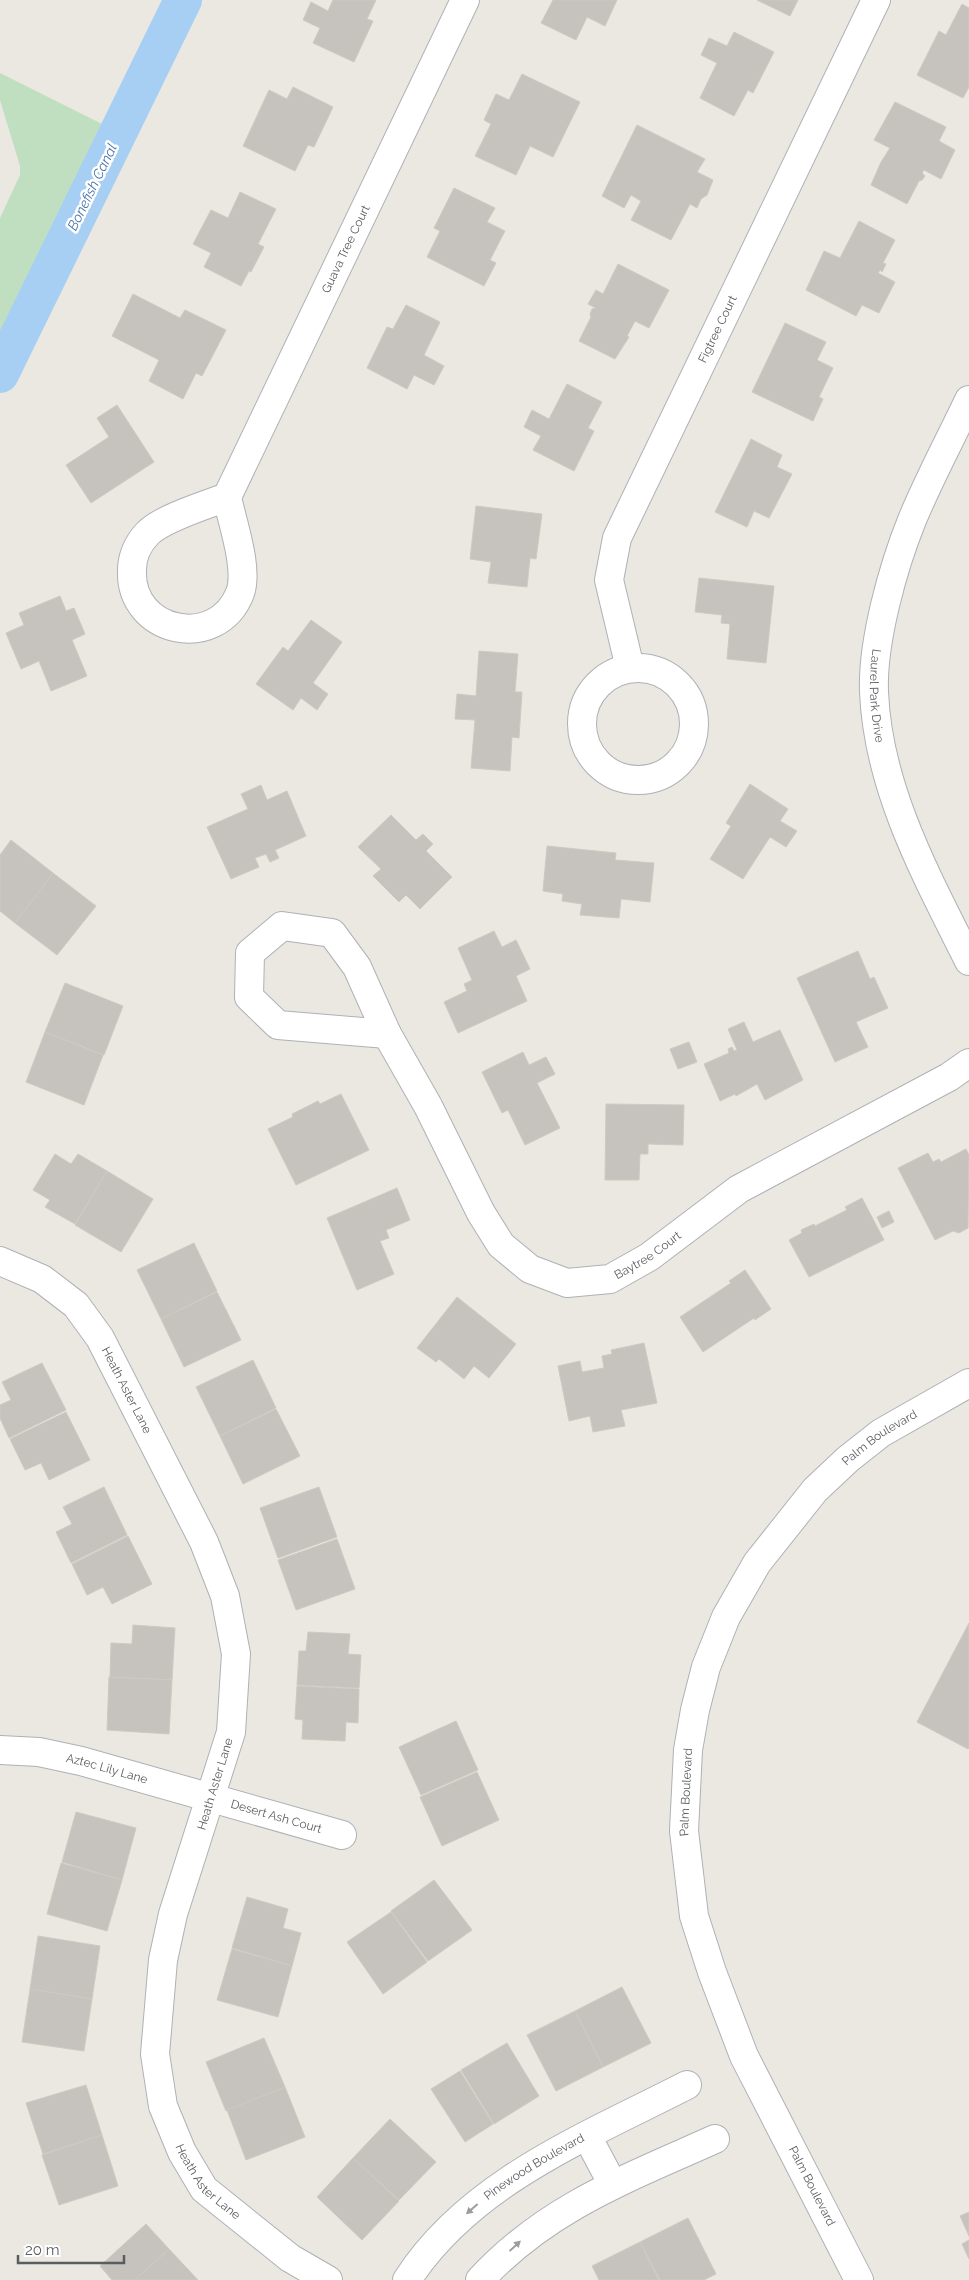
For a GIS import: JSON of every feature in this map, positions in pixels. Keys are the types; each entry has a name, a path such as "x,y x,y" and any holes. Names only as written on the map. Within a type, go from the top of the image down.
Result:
{"street":[{"name":"Guava Tree Court","path":"227,497 465,0"},
{"name":"Figtree Court","path":"630,668 609,580 616,538 876,0"},
{"name":"Laurel Park Drive","path":"969,400 912,520 893,576 879,633 874,691 879,737 893,792 929,881 969,961"},
{"path":"227,497 243,574 240,593 231,609 217,622 200,628 181,629 162,624 148,614 137,599 131,582 132,563 138,546 149,532 164,523 227,497"},
{"path":"630,668 650,668 668,676 683,689 692,706 694,716 695,725 691,744 681,761 666,774 648,780 630,780 613,775 598,765 587,750 581,733 582,715 587,698 598,683 613,673 630,668"},
{"name":"Baytree Court","path":"387,1034 278,1025 249,997 250,953 282,926 332,933 357,967 387,1034 428,1106 480,1213 501,1245 530,1268 567,1283 610,1279 649,1257 739,1189 949,1078 969,1063"},
{"name":"Heath Aster Lane","path":"0,1261 42,1278 76,1305 100,1338 204,1542 225,1596 236,1654 231,1732 173,1914 163,1960 155,2054 163,2106 182,2152 204,2189 290,2258 328,2280"},
{"name":"Palm Boulevard","path":"859,2280 744,2056 712,1972 694,1916 684,1831 688,1750 695,1710 706,1667 726,1617 757,1563 815,1490 848,1459 881,1433 969,1383"},
{"name":"Aztec Lily Lane","path":"0,1750 39,1752 81,1761 211,1798"},
{"name":"Desert Ash Court","path":"211,1798 342,1835"},
{"name":"Pinewood Boulevard","path":"407,2280 440,2238 474,2207 514,2177 587,2136 687,2084"},
{"path":"587,2136 613,2185"},
{"path":"480,2280 524,2238 570,2207 613,2185 715,2140"}],"green space":[{"path":"0,73 120,133 0,382 0,218 20,175 20,166 0,100"}],"building":[{"path":"333,0 376,0 367,19 373,21 354,62 313,43 320,28 303,20 311,2 328,11"},
{"path":"553,0 617,0 605,26 587,17 576,40 541,23"},
{"path":"757,0 798,0 790,16"},
{"path":"962,4 969,8 969,87 963,98 917,75 939,31 946,35"},
{"path":"734,32 774,52 753,93 748,90 734,116 700,98 717,63 701,55 709,38 727,46"},
{"path":"522,74 580,102 553,157 530,146 516,175 475,156 491,124 484,120 496,94 509,100"},
{"path":"293,87 333,107 314,147 308,145 295,171 243,146 269,90 287,99"},
{"path":"895,102 946,127 939,141 955,150 941,179 924,170 922,173 925,176 919,181 907,204 871,185 881,162 890,148 874,140"},
{"path":"637,125 705,159 697,172 713,180 707,195 701,199 697,208 690,204 671,240 631,220 641,201 631,195 624,208 602,196"},
{"path":"454,188 495,208 487,222 505,231 490,260 496,263 484,286 427,257 440,231 434,228"},
{"path":"240,192 276,209 258,244 264,247 251,272 249,271 241,286 204,267 211,253 193,244 211,210 228,218"},
{"path":"859,221 895,240 883,263 886,264 882,272 880,270 878,273 895,282 879,313 862,305 856,316 806,290 824,251 840,258"},
{"path":"618,264 669,290 649,328 635,321 627,336 629,337 615,359 579,341 591,317 592,309 596,308 588,304 596,290 603,294"},
{"path":"133,294 180,318 185,310 226,330 202,376 196,373 183,399 149,381 159,360 112,336"},
{"path":"406,305 440,322 424,355 444,366 434,385 414,375 407,389 367,368 387,327 393,329"},
{"path":"785,323 826,342 817,360 833,368 819,397 823,399 813,421 752,392"},
{"path":"567,384 602,402 588,428 594,431 574,471 533,450 541,436 524,427 532,410 549,419"},
{"path":"117,405 154,462 91,503 66,465 109,437 97,418"},
{"path":"751,439 782,455 777,467 792,474 769,518 754,511 747,527 715,512"},
{"path":"476,506 542,514 536,559 530,558 527,587 488,583 491,562 470,559"},
{"path":"699,578 774,586 766,663 727,659 730,624 721,623 722,615 695,612"},
{"path":"60,596 66,611 74,608 85,634 72,640 87,676 51,691 39,661 21,669 6,633 24,625 19,613"},
{"path":"311,620 342,642 313,683 328,694 317,710 301,698 293,710 256,684 283,647 288,651"},
{"path":"479,651 518,654 515,692 522,692 519,738 512,737 510,771 471,768 475,720 455,719 457,694 476,696"},
{"path":"750,784 788,809 780,821 797,831 786,847 770,837 743,879 710,859 731,826 726,823"},
{"path":"261,785 267,800 287,791 306,836 275,850 279,858 270,862 266,854 255,858 259,867 231,879 207,827 248,809 241,794"},
{"path":"391,815 416,840 423,834 433,844 426,851 452,877 420,909 406,895 399,902 373,876 381,869 358,847"},
{"path":"11,840 53,873 15,923 0,911 0,855"},
{"path":"547,846 616,853 615,860 654,863 650,902 621,899 619,918 580,915 582,904 562,901 563,894 543,891"},
{"path":"53,873 96,906 57,955 15,923"},
{"path":"494,931 502,947 516,940 530,969 516,976 527,1001 458,1033 444,1002 467,991 464,984 472,980 458,948"},
{"path":"858,951 870,979 874,977 888,1008 856,1022 868,1047 835,1062 797,978"},
{"path":"65,983 123,1006 104,1055 45,1032"},
{"path":"744,1022 753,1042 780,1030 803,1080 765,1100 757,1084 736,1096 735,1094 720,1101 704,1064 729,1053 728,1049 732,1047 734,1051 737,1050 728,1029"},
{"path":"45,1032 103,1055 84,1105 26,1082"},
{"path":"689,1042 697,1062 678,1069 670,1049"},
{"path":"523,1052 529,1065 546,1057 555,1074 537,1083 560,1128 525,1145 508,1110 502,1113 482,1072"},
{"path":"341,1094 369,1150 296,1185 268,1129 293,1117 292,1114 318,1101 320,1104"},
{"path":"606,1104 684,1105 683,1145 648,1144 648,1154 640,1154 639,1180 605,1180"},
{"path":"966,1149 969,1155 968,1228 959,1233 953,1231 935,1240 898,1168 928,1153 933,1162 939,1159 941,1162"},
{"path":"55,1154 71,1164 78,1154 107,1171 75,1224 45,1207 50,1200 33,1190"},
{"path":"107,1171 153,1199 121,1252 75,1225"},
{"path":"397,1188 410,1220 386,1230 389,1238 380,1241 394,1274 357,1290 327,1218"},
{"path":"862,1198 884,1240 809,1277 789,1240 802,1233 801,1230 814,1224 815,1226 847,1210 845,1207"},
{"path":"889,1211 894,1222 882,1228 877,1217"},
{"path":"194,1243 217,1291 161,1319 137,1270"},
{"path":"745,1270 771,1309 703,1352 680,1317 731,1283 729,1281"},
{"path":"217,1292 241,1340 184,1367 161,1319"},
{"path":"457,1297 516,1344 489,1378 474,1366 464,1379 439,1359 436,1362 417,1348"},
{"path":"644,1343 657,1403 621,1410 625,1426 593,1432 590,1416 569,1421 558,1366 580,1361 582,1372 604,1368 602,1356 612,1354 611,1350"},
{"path":"253,1360 276,1408 220,1436 196,1387"},
{"path":"42,1363 66,1410 9,1438 0,1418 0,1405 11,1400 2,1382"},
{"path":"276,1409 300,1456 243,1484 220,1436"},
{"path":"66,1412 90,1460 49,1480 41,1463 25,1470 10,1439"},
{"path":"104,1487 127,1535 71,1563 56,1532 72,1524 63,1507"},
{"path":"319,1487 337,1537 278,1558 260,1508"},
{"path":"128,1536 152,1584 112,1604 103,1587 87,1595 72,1564"},
{"path":"337,1539 355,1589 296,1610 278,1560"},
{"path":"969,1623 969,1748 968,1749 917,1722"},
{"path":"133,1625 175,1628 172,1680 110,1677 111,1643 132,1644"},
{"path":"308,1632 350,1634 348,1654 361,1655 359,1688 297,1685 299,1651 306,1651"},
{"path":"109,1677 172,1680 169,1734 107,1730"},
{"path":"297,1686 359,1689 358,1723 346,1722 345,1741 302,1739 303,1720 295,1719"},
{"path":"456,1721 478,1770 421,1795 399,1747"},
{"path":"477,1772 499,1820 442,1846 420,1797"},
{"path":"76,1812 136,1828 122,1880 62,1862"},
{"path":"61,1863 122,1880 107,1931 47,1914"},
{"path":"434,1880 472,1930 428,1961 391,1911"},
{"path":"247,1897 288,1909 283,1928 301,1933 292,1966 232,1948"},
{"path":"391,1912 427,1962 383,1994 347,1942"},
{"path":"38,1936 100,1946 92,1999 30,1989"},
{"path":"232,1949 292,1966 278,2017 217,2000"},
{"path":"622,1987 651,2043 603,2067 575,2011"},
{"path":"30,1989 92,1999 84,2051 22,2042"},
{"path":"575,2011 603,2067 556,2091 527,2035"},
{"path":"264,2038 285,2087 226,2111 206,2062"},
{"path":"507,2043 539,2096 494,2124 461,2070"},
{"path":"460,2071 493,2124 465,2142 431,2089"},
{"path":"86,2085 102,2135 43,2154 26,2103"},
{"path":"285,2087 305,2137 246,2160 227,2110"},
{"path":"390,2119 436,2162 399,2200 353,2158"},
{"path":"102,2135 118,2186 59,2205 42,2155"},
{"path":"353,2158 399,2201 362,2240 317,2197"},
{"path":"969,2212 969,2236 960,2216"},
{"path":"688,2218 716,2274 704,2280 660,2280 640,2242"},
{"path":"146,2224 169,2249 135,2280 112,2280 100,2266"},
{"path":"969,2240 969,2259 962,2244"},
{"path":"640,2242 659,2280 599,2280 592,2266"},
{"path":"169,2249 198,2280 135,2280"}],"waterway":[{"name":"Bonefish Canal","path":"0,374 183,0"}]}
